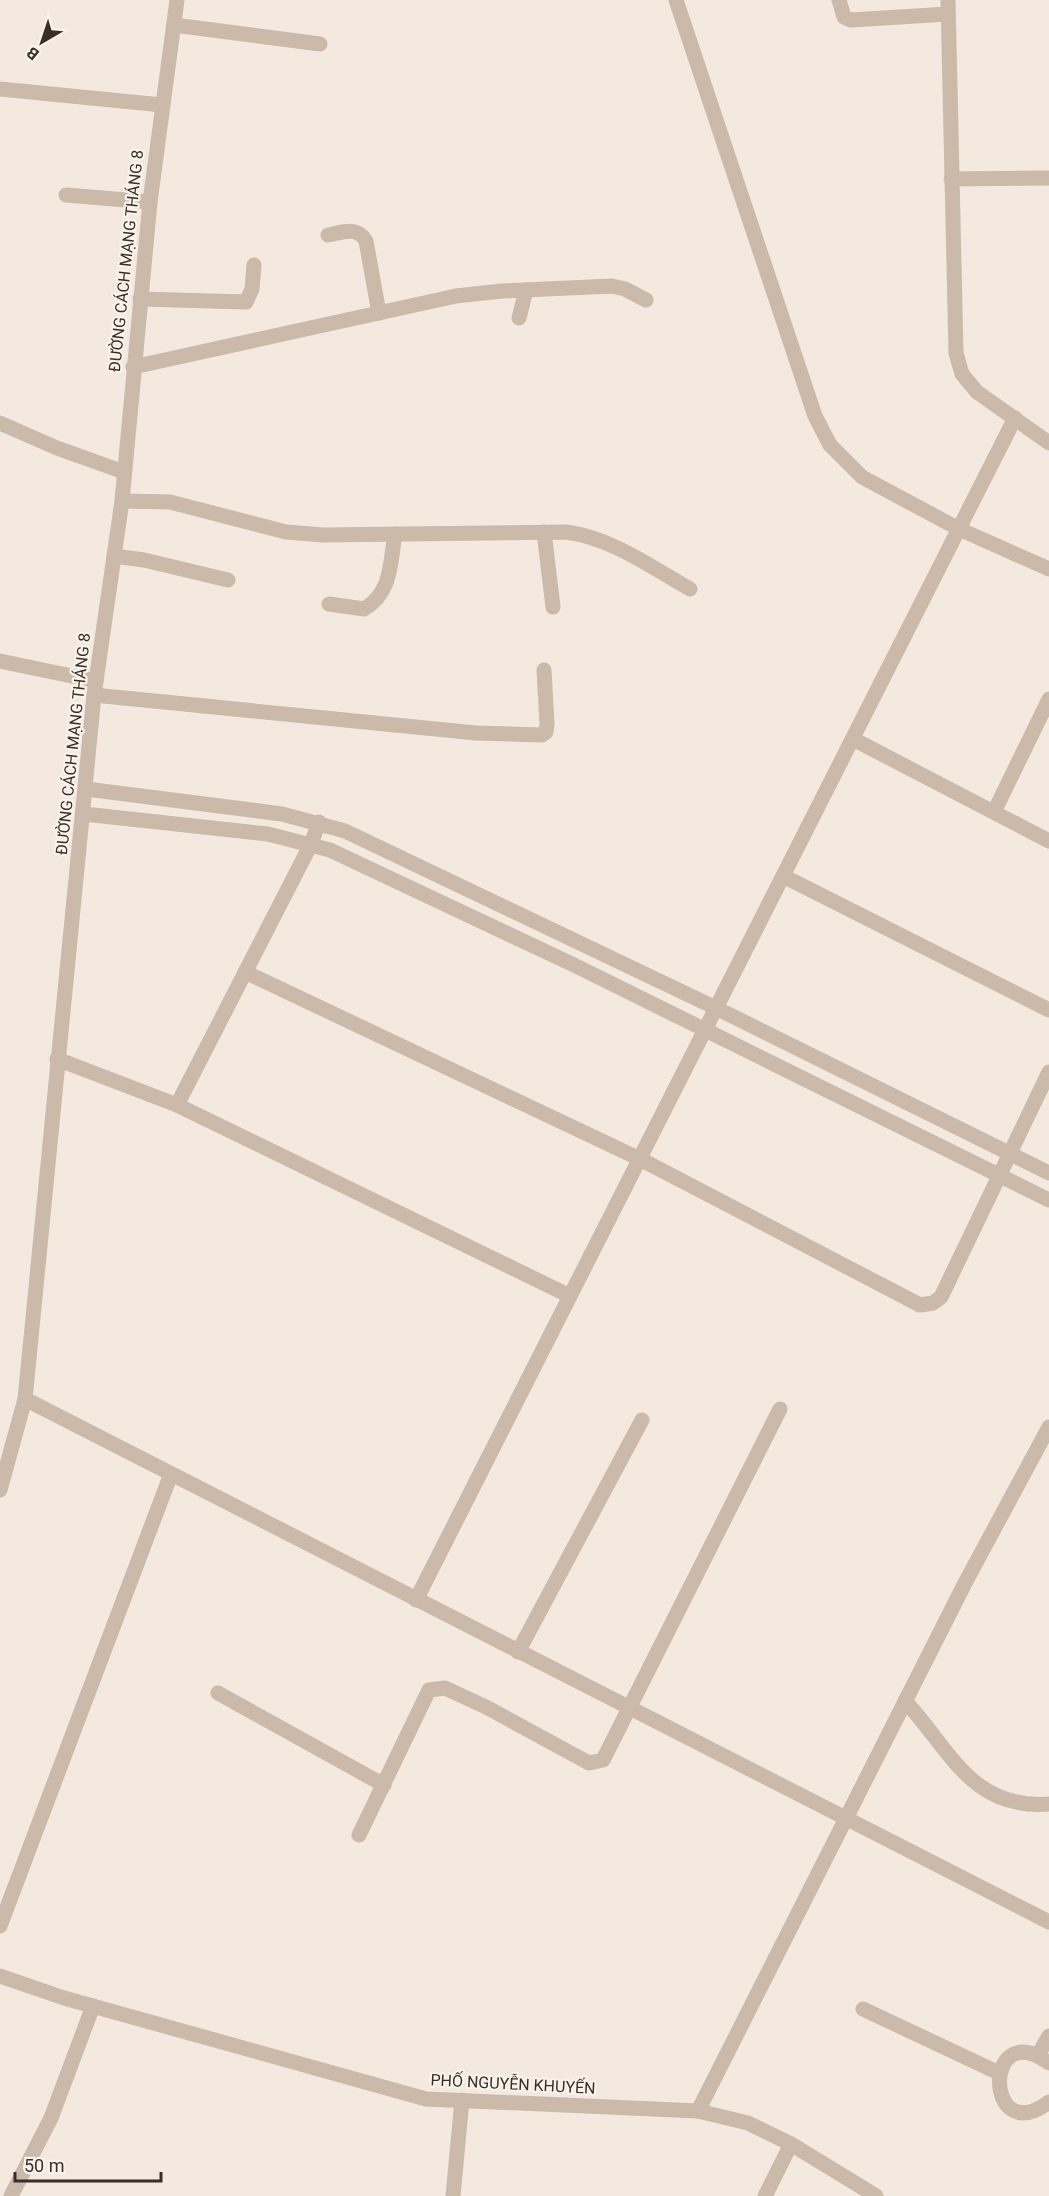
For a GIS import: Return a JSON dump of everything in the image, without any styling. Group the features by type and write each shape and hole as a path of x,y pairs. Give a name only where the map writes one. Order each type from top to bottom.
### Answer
{"street":[{"name":"ĐƯỜNG CÁCH MẠNG THÁNG 8","path":"0,1490 6,1442 25,1399 95,688 122,501 150,202 177,0"},
{"path":"676,0 814,416 825,435 843,460 862,477 959,529 1049,569"},
{"path":"838,0 844,17 850,20 948,7 956,353 962,374 977,392 1049,443"},
{"path":"174,25 320,44"},
{"path":"0,89 162,105"},
{"path":"951,179 1049,178"},
{"path":"66,195 150,202"},
{"path":"328,235 355,230 361,233 366,241 379,313"},
{"path":"140,299 246,302 252,289 254,265"},
{"path":"133,367 456,296 612,286 625,289 646,300"},
{"path":"519,318 526,290"},
{"path":"416,1600 1015,418"},
{"path":"0,423 47,445 124,472"},
{"path":"122,501 170,502 286,532 323,535 544,532 585,535 604,541 690,590"},
{"path":"544,532 553,606"},
{"path":"329,604 364,609 380,597 386,587 395,534"},
{"path":"114,556 144,560 228,580"},
{"path":"0,661 95,688 476,733 542,735 546,732 547,724 544,670"},
{"path":"994,812 1049,699"},
{"path":"853,739 1049,841"},
{"path":"86,789 282,814 320,822 382,846 1049,1173"},
{"path":"84,813 268,834 330,850 574,965 1049,1200"},
{"path":"177,1105 311,844 320,822"},
{"path":"783,876 1049,1010"},
{"path":"574,965 585,944"},
{"path":"245,972 640,1159 920,1305 933,1303 941,1297 1049,1072"},
{"path":"57,1059 177,1105 570,1296"},
{"path":"25,1399 1049,1922"},
{"path":"359,1835 429,1690 437,1687 445,1688 486,1707 589,1763 603,1760 780,1409"},
{"path":"518,1652 642,1420"},
{"path":"698,2110 905,1701 1049,1427"},
{"path":"0,1926 171,1474"},
{"path":"218,1693 384,1785"},
{"path":"905,1701 933,1732 948,1757 980,1789 1026,1806 1049,1804"},
{"name":"PHỐ NGUYỄN KHUYẾN","path":"0,1976 93,2006 426,2099 698,2110 748,2123 791,2144 876,2196"},
{"path":"11,2196 51,2118 93,2006"},
{"path":"863,2009 999,2073"},
{"path":"1049,2036 1044,2059 1027,2053 1015,2055 1005,2062 999,2073 997,2086 1002,2099 1012,2108 1032,2111 1049,2102"},
{"path":"453,2196 462,2100"},
{"path":"765,2196 791,2144"}]}
